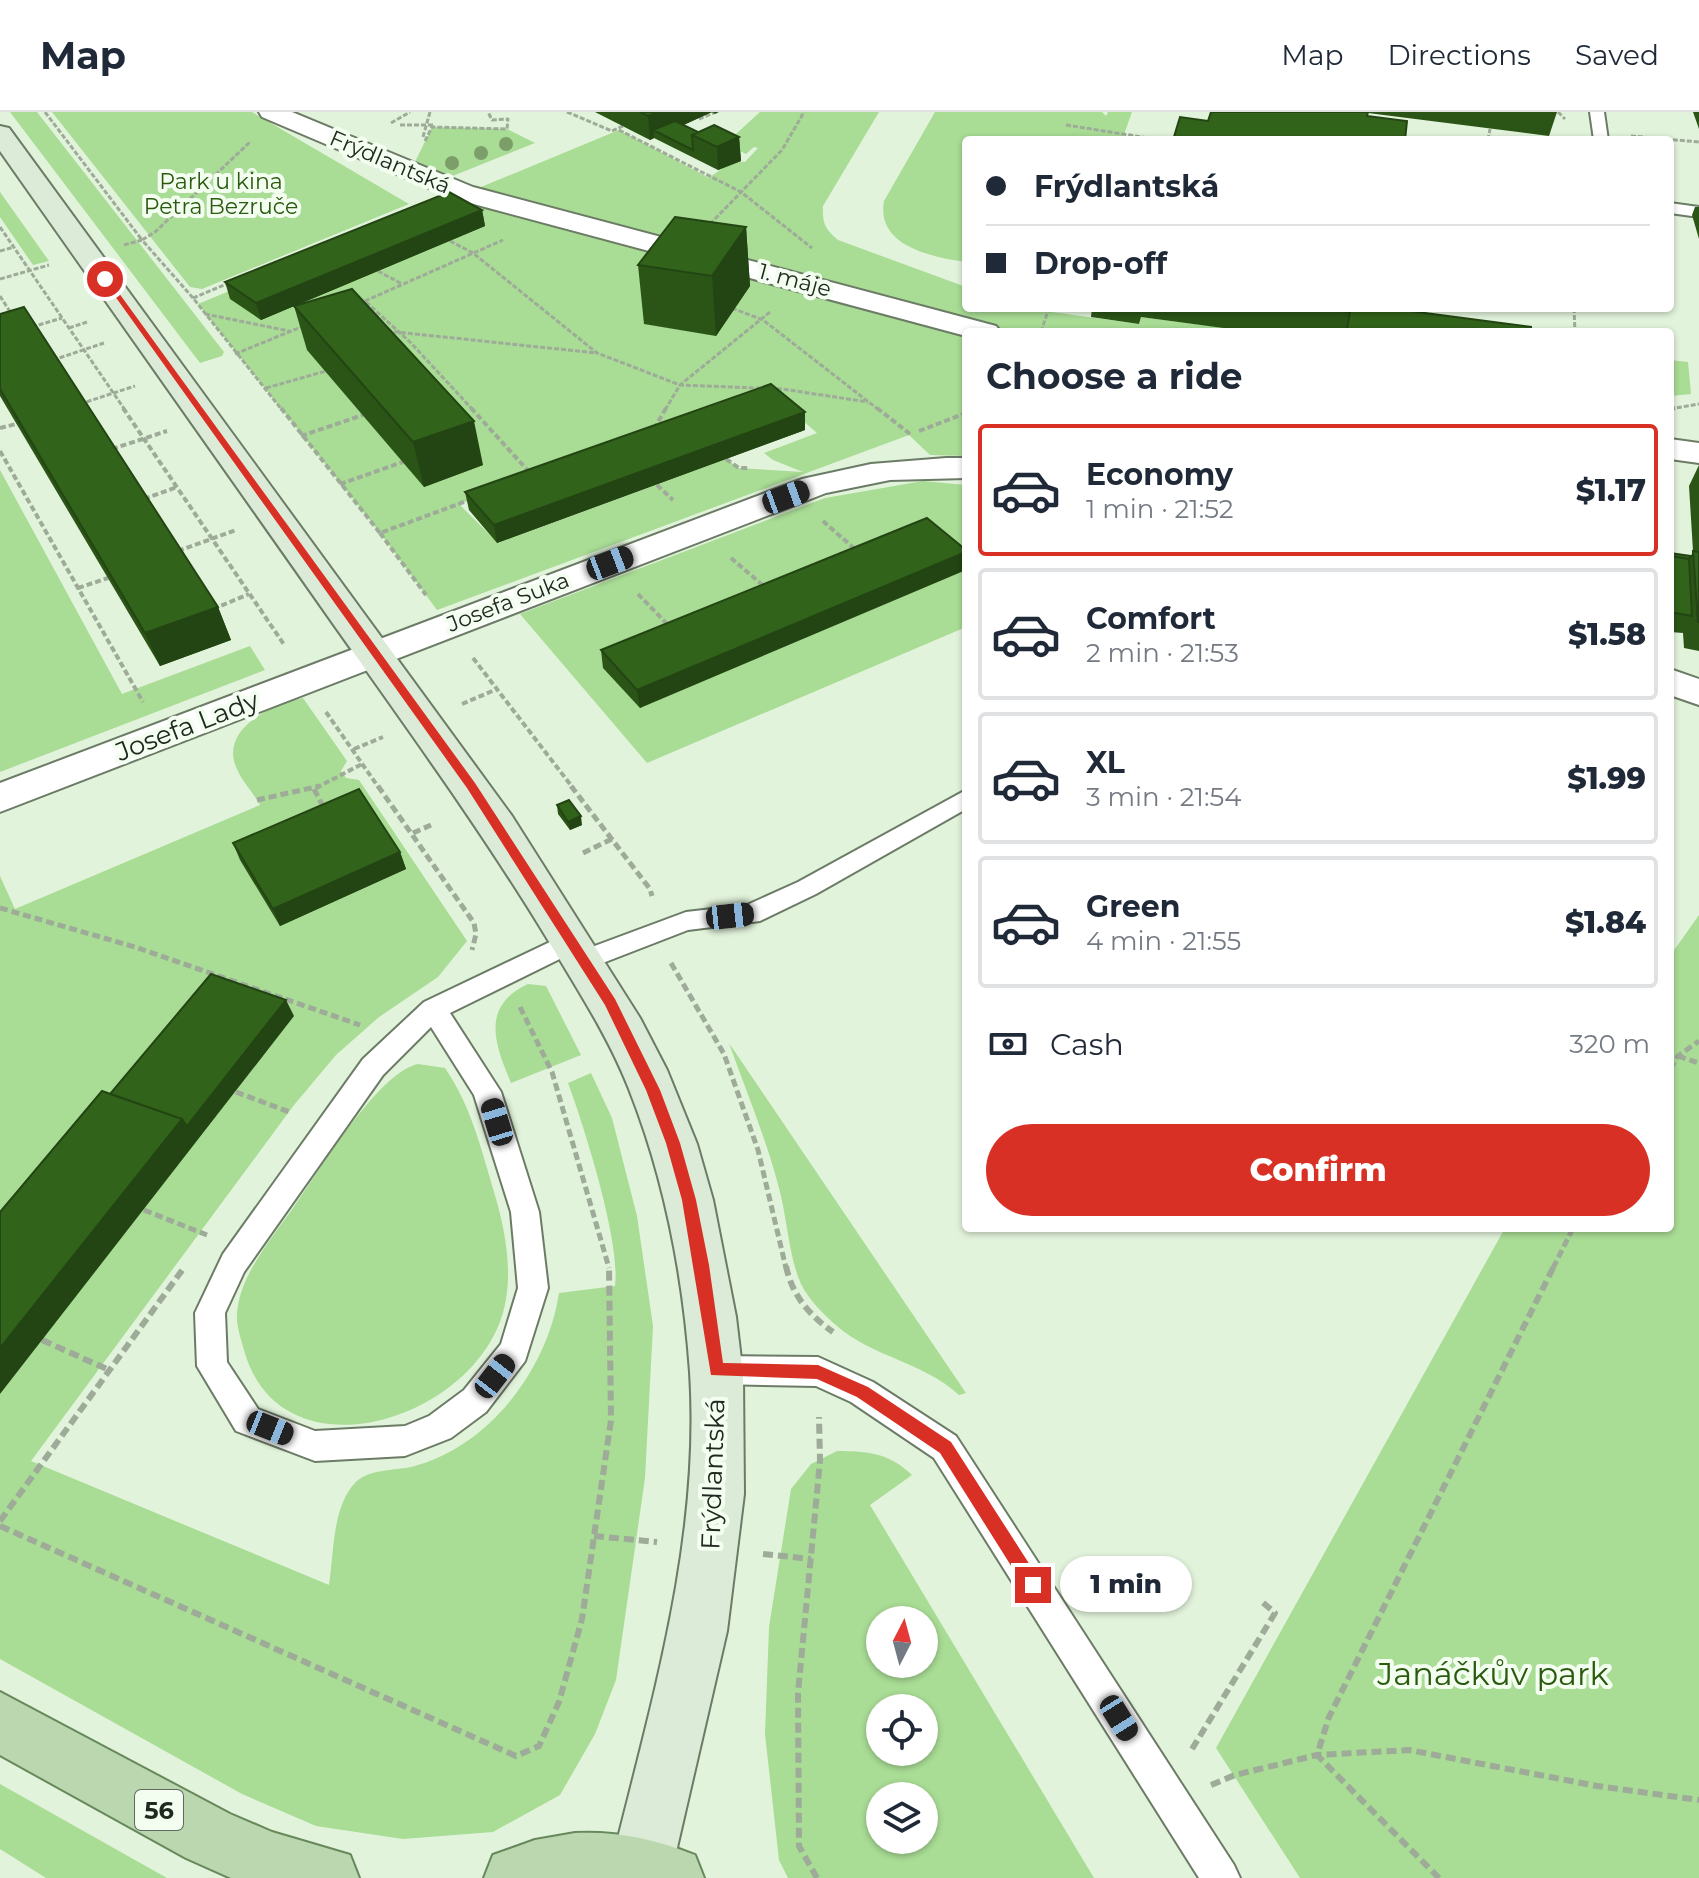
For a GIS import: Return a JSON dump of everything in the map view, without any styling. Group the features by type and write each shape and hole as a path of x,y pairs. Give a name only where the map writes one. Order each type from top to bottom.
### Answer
{"main road":[{"name":"56","path":"0,1722 208,1836 270,1863 327,1878"},
{"path":"516,1878 558,1868 601,1863 657,1872"}],"street":[{"name":"Frýdlantská","path":"274,114 464,193"},
{"name":"Frýdlantská","path":"0,133 471,785 610,1003 632,1045 673,1143 702,1265 716,1370 718,1437 711,1548 657,1872"},
{"name":"1. máje","path":"464,193 971,328"},
{"path":"1674,450 1699,453"},
{"name":"Josefa Suka","path":"373,653 814,486 865,472 926,466 962,468"},
{"name":"Josefa Lady","path":"0,798 373,653"},
{"path":"1674,683 1699,693"}],"lane":[{"path":"1597,112 1600,136"},
{"path":"1674,209 1699,212"},
{"path":"433,1009 487,1092 525,1212 533,1288 514,1351 475,1401 440,1427 405,1441 315,1446 247,1420 212,1366 210,1313 233,1263 373,1067 433,1009 576,951 661,931 686,921 751,914 807,888 962,800"},
{"path":"716,1370 818,1372 862,1392 945,1447 1221,1878"}],"path":[{"path":"45,112 142,240 155,232 274,114"},
{"path":"390,125 396,118 410,112"},
{"path":"423,133 430,112"},
{"path":"418,137 417,141 425,141 432,127 507,129 508,119 492,120 488,112"},
{"path":"567,112 612,131 621,128 741,192 821,255 763,320 680,385 651,434 665,429"},
{"path":"699,119 716,112"},
{"path":"684,251 782,150 804,112"},
{"path":"390,125 507,125"},
{"path":"390,125 398,127 401,132"},
{"path":"1066,125 1136,136"},
{"path":"1489,136 1490,129"},
{"path":"1674,140 1699,142"},
{"path":"352,306 555,217"},
{"path":"0,227 291,656 302,680 364,763 474,923 476,934 472,950 464,960"},
{"path":"450,241 473,253 597,353"},
{"path":"0,251 14,247"},
{"path":"378,271 402,284"},
{"path":"193,298 232,282"},
{"path":"0,296 17,323"},
{"path":"365,301 411,343 534,476 522,481"},
{"path":"732,308 763,320 910,435 962,415"},
{"path":"204,314 305,331"},
{"path":"22,327 62,318"},
{"path":"69,328 91,321"},
{"path":"314,322 235,354 266,388 380,533 484,495"},
{"path":"387,331 597,353 680,385 782,389 868,402"},
{"path":"52,361 105,343"},
{"path":"396,347 411,343"},
{"path":"266,388 326,371"},
{"path":"440,388 450,385"},
{"path":"79,404 136,386"},
{"path":"767,394 782,389"},
{"path":"1674,408 1699,404"},
{"path":"301,436 363,415"},
{"path":"0,428 16,424"},
{"path":"108,450 168,431"},
{"path":"0,451 146,707"},
{"path":"339,484 403,462"},
{"path":"141,500 177,487"},
{"path":"816,515 867,560"},
{"path":"174,553 237,530"},
{"path":"610,563 679,637"},
{"path":"78,588 108,578"},
{"path":"211,609 249,594"},
{"path":"447,625 650,889 661,931"},
{"path":"257,800 314,789 364,763"},
{"path":"314,789 331,822"},
{"path":"413,833 431,825"},
{"path":"583,853 612,839"},
{"path":"0,908 135,947 374,1030"},
{"path":"1674,1062 1699,1041"},
{"path":"1678,1056 1699,1063"},
{"path":"236,1092 296,1114 287,1126"},
{"path":"144,1210 208,1235"},
{"path":"199,1248 217,1223"},
{"path":"1317,1755 1336,1703 1571,1232"},
{"path":"0,1521 190,1260"},
{"path":"813,1318 820,1461 798,1693 799,1846 817,1878"},
{"path":"42,1340 109,1370"},
{"path":"1189,1753 1275,1613 1260,1600"},
{"path":"1210,1785 1235,1775 1317,1755 1409,1750 1597,1786 1699,1800"},
{"path":"1317,1755 1439,1878"}],"green space":[{"path":"10,112 37,112 224,352 222,356 200,363"},
{"name":"Park u kina Petra Bezruče","path":"52,112 252,112 409,204 202,289 190,287"},
{"path":"760,112 879,112 823,206 825,225 838,240 962,286 962,312 1052,312 1139,324 1141,317 1225,328 962,328 962,456 930,455 909,435 437,610 380,533 198,304 619,130 709,178 731,164 745,162 758,148 754,147 746,154 725,144","holes":["775,397 817,433 764,453 803,472 739,468 726,459 498,543 459,504 651,434"]},
{"path":"935,112 1102,112 1106,116 1108,112 1132,112 1123,136 962,136 962,261 937,257 897,239 884,216 884,201"},
{"path":"432,127 507,129 535,143 445,179 415,162"},
{"path":"0,192 49,261 33,265 0,217"},
{"path":"1674,360 1688,362 1691,394 1674,396"},
{"path":"0,470 122,694 250,646 265,670 0,772"},
{"path":"923,481 962,485 962,629 647,763 520,614 825,498"},
{"path":"303,698 347,761 341,771 346,778 359,780 467,941 438,977 379,1017 336,1055 294,1105 31,1461 329,1585 338,1519 354,1484 375,1472 418,1465 470,1439 512,1398 529,1374 553,1321 559,1293 615,1286 607,1214 568,1083 591,1073 612,1118 637,1216 653,1326 645,1478 616,1680 595,1734 560,1795 493,1832 403,1839 316,1826 242,1794 0,1659 0,876 15,909 260,805 236,767 233,753 236,740 243,729 265,712"},
{"name":"Janáčkův park","path":"1699,915 1699,1878 1300,1878 1216,1748 1503,1232 1674,1232 1674,950"},
{"path":"528,984 546,986 581,1055 511,1083 497,1041 497,1015 513,993"},
{"path":"729,1043 966,1393 959,1395 930,1374 851,1337 808,1296 794,1262 782,1199 768,1151"},
{"path":"418,1064 445,1068 462,1097 474,1128 504,1231 508,1273 506,1299 491,1341 463,1376 425,1403 382,1420 338,1425 298,1416 265,1392 244,1350 237,1318 239,1300 250,1272 267,1245 350,1126 385,1085 402,1071"},
{"path":"837,1451 878,1455 895,1462 912,1475 870,1505 931,1606 866,1606 866,1678 938,1678 938,1618 1094,1878 788,1878 779,1860 765,1734 769,1627 791,1489 811,1464"},
{"path":"0,1784 167,1878 46,1878 0,1849"}],"building":[{"path":"1211,112 1368,112 1367,116 1407,121 1405,136 1174,136 1180,117 1208,121"},
{"path":"675,121 698,132 692,135 693,150 653,130"},
{"path":"714,125 739,137 717,147 692,135"},
{"path":"449,192 482,210 256,303 225,282"},
{"path":"675,217 746,227 712,276 638,265"},
{"path":"352,289 474,421 413,442 294,306"},
{"path":"24,307 218,607 145,633 0,389 0,314"},
{"path":"1350,312 1417,312 1531,327 1531,328 1347,328"},
{"path":"771,384 805,412 494,525 465,492"},
{"path":"927,518 962,547 962,554 637,690 601,650"},
{"path":"1693,551 1699,552 1699,622 1698,622"},
{"path":"1674,554 1691,556 1689,559 1674,557"},
{"path":"1674,557 1689,559 1692,616 1674,613"},
{"path":"359,789 400,852 273,909 233,843"},
{"path":"569,800 581,816 568,822 557,805"},
{"path":"211,974 286,1000 187,1126 182,1119 110,1094"},
{"path":"102,1091 182,1119 0,1348 0,1212"}],"route":[{"path":"105,279 471,785 610,1003 653,1090 673,1143 702,1265 716,1370 818,1372 862,1392 945,1447 1033,1585"}]}
